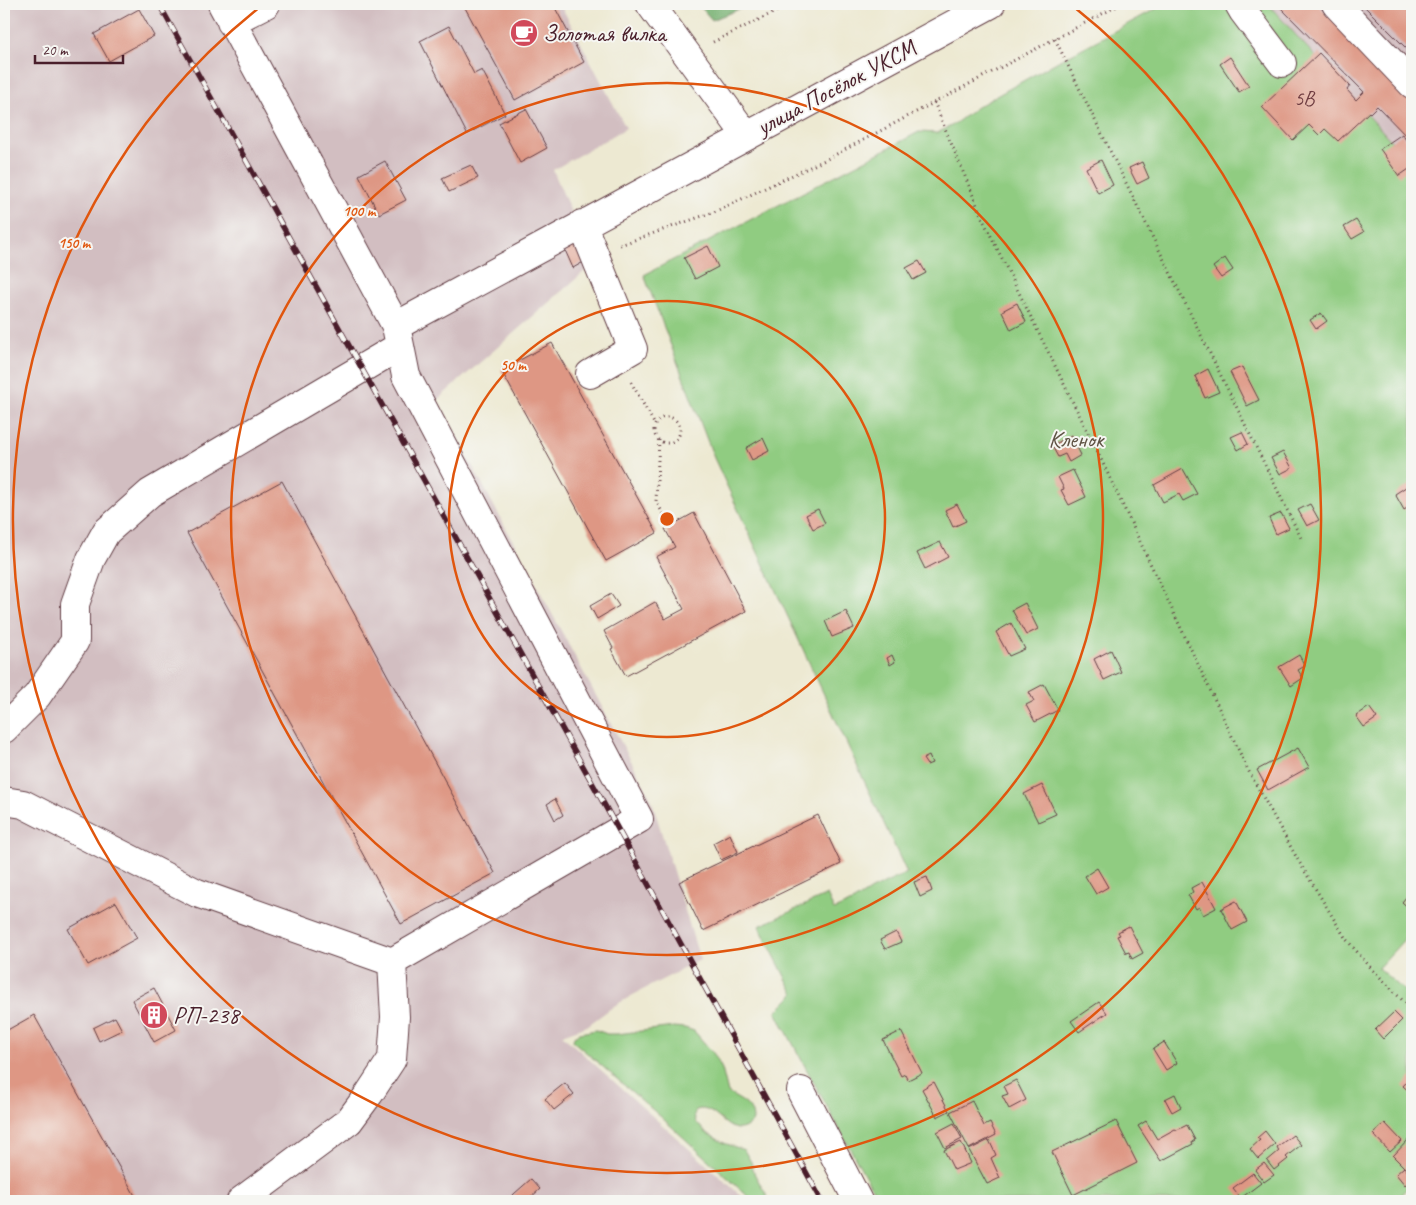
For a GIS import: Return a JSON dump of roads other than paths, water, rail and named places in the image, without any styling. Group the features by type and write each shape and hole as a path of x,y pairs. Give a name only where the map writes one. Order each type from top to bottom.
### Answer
{"street":[{"path":"4,801 23,804 197,893 392,962 639,819 406,376 398,336 227,13 266,4"},
{"name":"улица Посёлок УКСМ","path":"650,4 746,136 991,4"},
{"path":"1239,4 1282,63"},
{"path":"1336,4 1412,84"},
{"path":"4,729 37,696 75,641 75,604 91,559 106,532 150,493 398,336 582,224 746,136"},
{"path":"582,224 633,349 590,374"},
{"path":"241,1201 349,1121 392,1059 395,1017 392,962"},
{"path":"801,1091 858,1201"}],"railway":[{"path":"159,4 619,831 822,1201"}],"place":[{"name":"Золотая вилка","path":"524,33"},
{"name":"РП-238","path":"154,1015"}],"park label":[{"name":"Кленок","path":"1076,439"}]}
